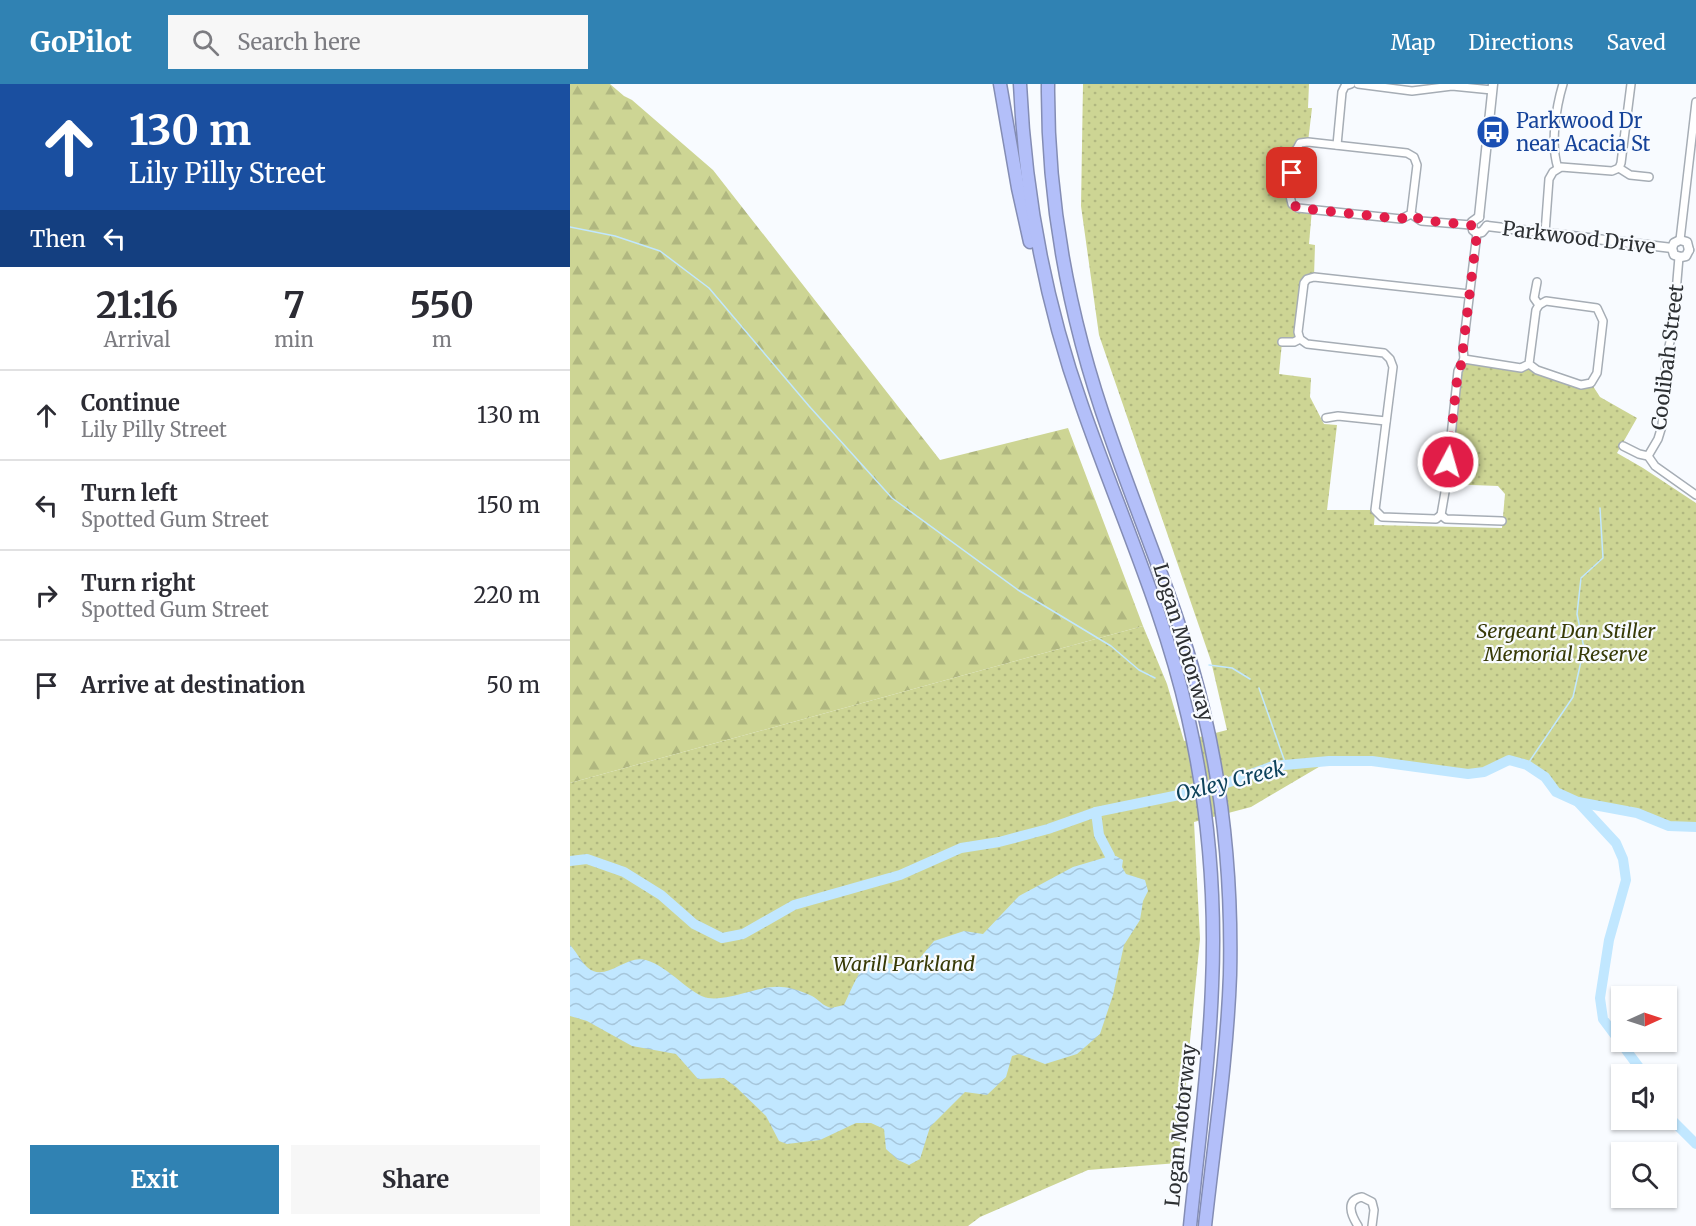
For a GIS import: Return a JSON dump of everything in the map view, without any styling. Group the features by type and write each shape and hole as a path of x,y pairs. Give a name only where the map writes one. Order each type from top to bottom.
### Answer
{"highway":[{"path":"1000,84 1024,220 1038,273 1046,284"},
{"name":"Logan Motorway","path":"1020,84 1025,163 1046,284 1082,406 1143,568 1172,654 1192,737 1206,819 1212,897 1212,982 1209,1041 1190,1226"},
{"name":"Logan Motorway","path":"1048,84 1052,181 1064,265 1088,367 1110,438 1180,625 1209,734 1222,817 1229,892 1230,975 1225,1051 1205,1226"},
{"path":"1052,181 1056,166 1055,84"}],"street":[{"path":"1336,145 1342,92 1346,84"},
{"path":"1358,84 1412,91 1452,86 1492,87"},
{"path":"1545,233 1550,179 1558,168 1555,151 1558,102 1563,84"},
{"path":"1558,168 1612,171 1619,168 1622,163 1630,84"},
{"name":"Parkwood Drive","path":"1479,217 1492,87"},
{"path":"1680,240 1696,102"},
{"path":"1308,142 1407,153 1414,157 1417,165 1411,214 1401,219 1298,208 1292,204 1289,196 1295,150 1300,143 1308,142"},
{"path":"1619,168 1630,175 1649,177"},
{"path":"1687,183 1696,184"},
{"path":"1411,214 1421,220 1471,225"},
{"path":"1479,217 1486,220 1487,226 1484,231 1477,233 1471,225 1473,219 1479,217"},
{"name":"Parkwood Drive","path":"1487,226 1672,248"},
{"path":"1469,294 1314,277 1304,283 1300,339 1307,344 1384,353 1390,359 1393,367 1375,510 1382,517 1436,519 1441,515 1458,371 1464,359 1463,348 1477,233"},
{"path":"1680,240 1687,242 1693,250 1686,256 1679,257 1674,255 1672,248 1674,243 1680,240"},
{"name":"Coolibah Street","path":"1648,456 1658,439 1662,426 1667,352 1673,328 1679,257"},
{"path":"1537,282 1534,298 1539,305"},
{"path":"1546,302 1597,308 1603,321 1597,373 1591,383 1581,385 1537,370 1529,364 1536,310 1539,305 1546,302"},
{"path":"1282,342 1294,342 1300,339"},
{"path":"1464,359 1521,368 1529,364"},
{"path":"1326,418 1338,416 1386,421"},
{"path":"1623,446 1648,456 1655,466 1696,495"},
{"path":"1441,515 1446,519 1502,521"},
{"path":"1358,1226 1350,1210 1351,1203 1356,1198 1362,1197 1372,1202 1374,1210 1372,1226"}],"green space":[{"path":"570,84 610,84 632,100 713,170 940,460 1068,428 1143,626 570,783"},
{"path":"1083,84 1309,84 1308,108 1312,108 1308,142 1295,150 1292,204 1312,209 1309,244 1315,245 1314,277 1308,279 1300,339 1282,342 1279,374 1311,378 1310,397 1324,424 1337,425 1327,510 1375,510 1374,525 1502,528 1505,494 1498,486 1446,484 1458,371 1464,359 1521,368 1529,364 1581,385 1591,383 1600,397 1637,418 1617,453 1696,503 1696,827 1669,826 1637,813 1578,802 1556,792 1545,777 1527,765 1509,760 1484,772 1468,774 1372,761 1329,761 1251,807 1194,822 1200,939 1178,1163 1088,1170 980,1217 968,1226 570,1226 570,783 1143,626 1167,684 1184,741 1227,730 1211,661 1099,335 1081,206"}],"water":[{"path":"1110,856 1123,860 1122,867 1126,874 1145,880 1148,891 1143,901 1140,920 1124,945 1113,995 1100,1034 1077,1054 1045,1064 1019,1054 1012,1056 1006,1077 987,1095 965,1092 930,1127 920,1159 909,1165 898,1160 886,1149 884,1129 871,1123 856,1123 820,1140 787,1144 779,1141 766,1116 724,1078 698,1079 676,1054 632,1046 587,1021 570,1016 570,945 587,967 594,971 608,971 630,961 646,960 663,968 695,992 708,998 726,997 764,988 785,987 809,994 831,1008 844,1005 866,965 882,962 910,970 934,941 964,931 983,934 1019,896 1073,867"}],"waterway":[{"path":"570,227 615,236 660,251 709,288 809,406 892,498 1018,590 1111,646 1139,670 1155,678"},
{"path":"1527,765 1573,697 1584,648 1577,614 1581,578 1603,558 1600,508"},
{"path":"1209,665 1232,668 1250,679"},
{"path":"1259,688 1286,765"},
{"name":"Oxley Creek","path":"570,861 587,859 624,872 661,895 694,924 722,938 743,934 794,905 900,875 961,848 999,842 1048,829 1096,812 1213,788 1273,766 1329,761 1372,761 1468,774 1484,772 1509,760 1527,765 1545,777 1556,792 1578,802 1616,843 1623,859 1626,880 1609,940 1600,998 1603,1019 1637,1064"},
{"path":"1578,802 1637,813 1669,826 1696,827"},
{"path":"1096,812 1099,835 1110,856"},
{"name":"Oxley Creek","path":"1677,1125 1696,1144"}],"place":[{"name":"Parkwood Dr near Acacia St","path":"1493,132"}],"route":[{"path":"1292,173 1289,196 1292,204 1298,208 1401,219 1411,214 1421,220 1471,225 1477,233 1463,348 1464,359 1458,371 1448,462"}],"park label":[{"name":"Sergeant Dan Stiller Memorial Reserve","path":"1566,642"},
{"name":"Warill Parkland","path":"904,963"}]}
